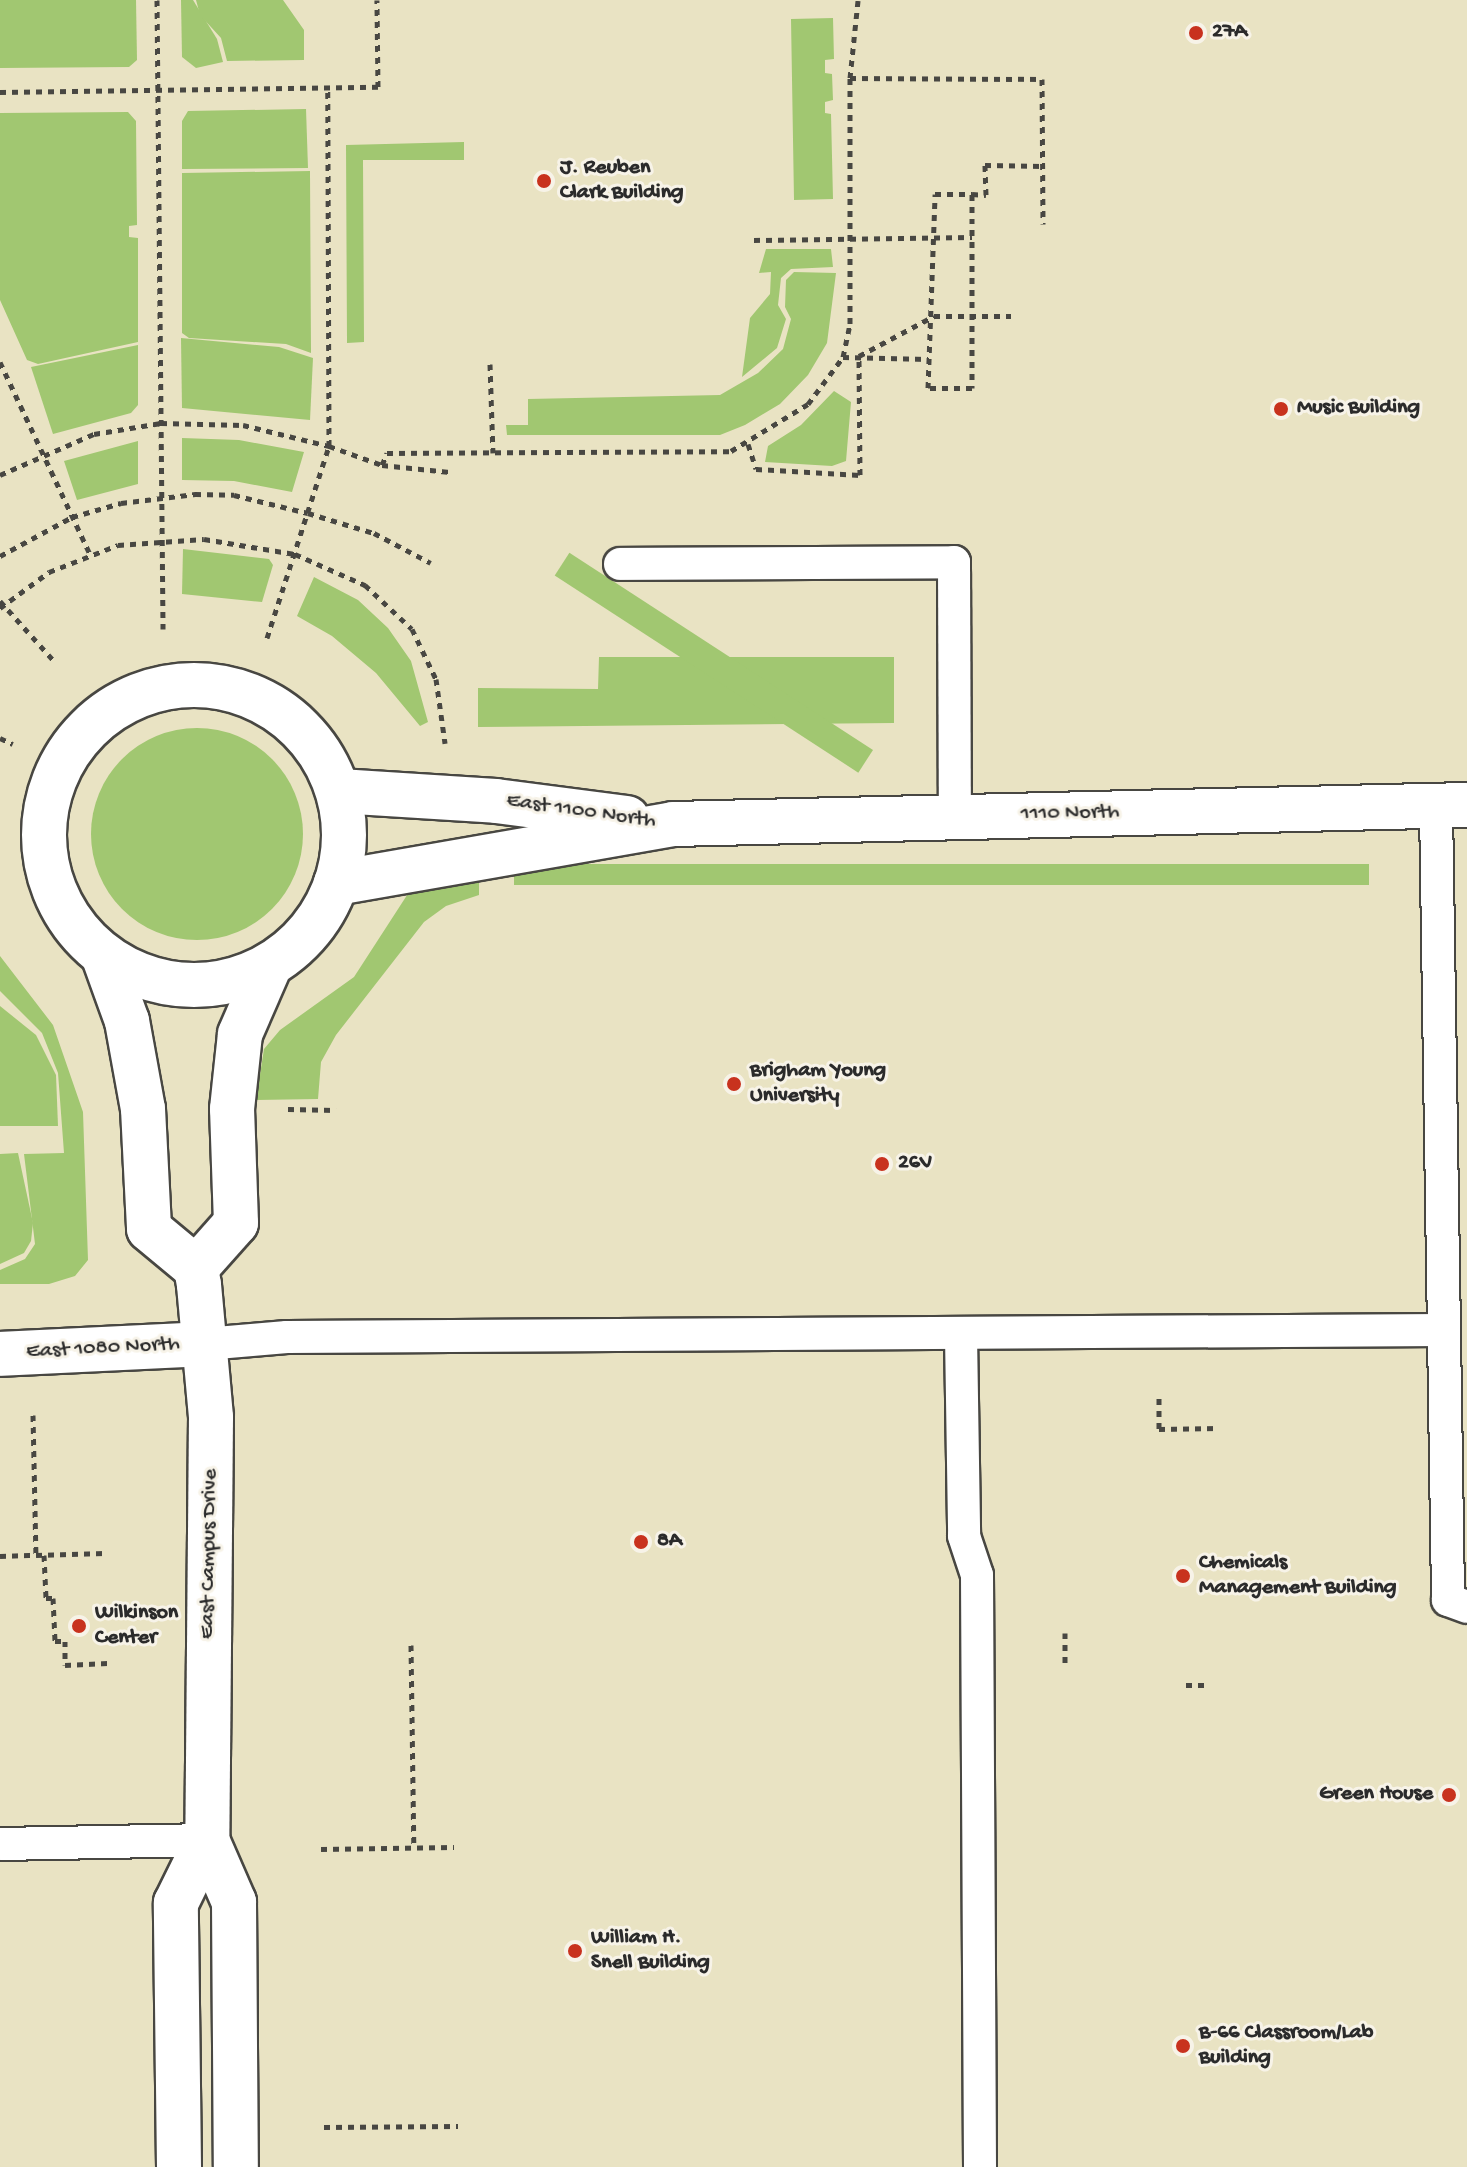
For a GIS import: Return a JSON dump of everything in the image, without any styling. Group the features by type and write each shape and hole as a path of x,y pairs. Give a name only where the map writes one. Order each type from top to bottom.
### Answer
{"street":[{"path":"189,683 238,690 283,711 317,747 339,791 345,837 336,883 318,920 267,972 240,1034 232,1109 236,1223 196,1268 149,1229 143,1109 127,1021 105,960 56,896 43,849 46,800 65,754 97,718 141,693 189,683"},
{"name":"East 1100 North","path":"339,791 496,801 673,824"},
{"name":"1110 North","path":"673,824 1452,806"},
{"name":"East 1100 North","path":"336,883 673,824"},
{"path":"105,960 164,982 210,983 267,972"},
{"name":"East Campus Drive","path":"196,1268 211,1417 207,1840 234,1902 236,2167"},
{"name":"East 1080 North","path":"0,1354 205,1344"},
{"name":"East Campus Drive","path":"179,2167 176,1903 207,1840"}],"lane":[{"path":"620,564 954,562 955,816"},
{"path":"1452,806 1443,1330 1458,1528 1448,1600 1467,1607"},
{"path":"205,1344 287,1337 1443,1330"},
{"path":"961,1335 964,1536 977,1575 980,2167"},
{"path":"0,1844 207,1840"}],"path":[{"path":"157,0 163,629"},
{"path":"0,92 378,87 377,0"},
{"path":"382,465 387,453 731,451 748,444 808,404 843,357 850,324 853,239 850,78 858,0"},
{"path":"850,78 1042,79 1043,224"},
{"path":"267,638 329,446 328,88"},
{"path":"972,194 972,388 928,388 928,359 934,316 935,194 972,194 986,195 985,165 1042,166"},
{"path":"754,240 972,237"},
{"path":"859,356 934,316 1011,316"},
{"path":"748,444 756,469 860,475 859,356"},
{"path":"843,357 928,359"},
{"path":"0,362 90,554"},
{"path":"490,364 493,453"},
{"path":"0,475 94,434 161,423 243,425 329,446 382,465 450,472"},
{"path":"0,556 72,517 162,496 234,495 374,533 431,563"},
{"path":"55,662 1,605 49,572 90,554 161,539 233,542 295,554 365,585 412,629 436,679 445,743"},
{"path":"0,738 13,744"},
{"path":"282,1109 336,1110"},
{"path":"1159,1398 1159,1429 1219,1428"},
{"path":"33,1415 36,1555"},
{"path":"0,1556 105,1553"},
{"path":"44,1555 46,1598 53,1598 55,1641 65,1641 65,1665 108,1663"},
{"path":"1065,1633 1065,1664"},
{"path":"411,1645 414,1848"},
{"path":"1186,1685 1204,1685"},
{"path":"321,1849 454,1847"},
{"path":"324,2127 458,2126"}],"green space":[{"path":"0,0 136,0 137,60 129,67 0,68"},
{"path":"181,0 193,0 217,39 223,62 196,68 182,57"},
{"path":"196,0 283,0 304,30 304,60 227,61 221,38 200,15"},
{"path":"833,18 834,59 825,60 825,73 832,74 833,100 825,102 825,113 831,114 833,199 794,200 791,19"},
{"path":"306,109 308,168 182,169 182,121 188,111"},
{"path":"128,112 136,121 137,225 129,226 129,237 138,238 138,342 38,364 27,360 0,300 0,113"},
{"path":"464,142 464,160 363,160 364,342 347,343 346,145"},
{"path":"310,171 311,353 286,344 189,338 182,333 182,173"},
{"path":"766,249 831,249 833,267 791,269 781,278 778,305 786,319 777,348 742,377 750,318 770,294 771,272 759,273"},
{"path":"794,272 836,273 827,343 808,375 780,404 745,425 720,435 507,435 506,425 528,425 528,399 720,395 758,373 783,349 791,319 785,307 786,280"},
{"path":"181,338 279,347 313,358 310,420 182,408"},
{"path":"138,345 138,405 131,413 53,434 31,367"},
{"path":"834,391 851,402 846,461 832,466 765,462 768,446 801,425"},
{"path":"182,438 239,440 304,452 292,492 234,481 182,480"},
{"path":"138,441 138,484 77,500 64,461"},
{"path":"183,549 269,559 273,565 262,602 182,594"},
{"path":"569,553 873,750 858,773 555,575"},
{"path":"314,577 358,600 388,628 411,661 428,722 420,726 376,673 332,636 297,616"},
{"path":"599,657 894,657 894,723 478,727 478,688 598,689"},
{"path":"197,728 238,736 272,759 295,793 303,834 295,875 272,909 238,932 197,940 156,932 122,909 99,875 91,834 99,793 122,759 156,736"},
{"path":"514,864 1369,864 1369,885 514,885"},
{"path":"479,874 479,895 446,906 424,922 336,1035 321,1062 318,1099 256,1100 264,1049 280,1030 354,977 411,889"},
{"path":"0,956 53,1025 83,1112 88,1260 75,1276 49,1284 0,1284 0,1270 25,1259 35,1244 24,1154 64,1153 58,1073 42,1033 0,991"},
{"path":"0,1006 36,1035 56,1075 58,1126 0,1126"},
{"path":"18,1153 33,1223 31,1241 24,1253 0,1264 0,1154"}],"place":[{"name":"27A","path":"1196,33"},
{"name":"J. Reuben Clark Building","path":"544,181"},
{"name":"Music Building","path":"1281,409"},
{"name":"Brigham Young University","path":"734,1084"},
{"name":"26V","path":"882,1164"},
{"name":"8A","path":"641,1542"},
{"name":"Chemicals Management Building","path":"1183,1576"},
{"name":"Wilkinson Center","path":"79,1626"},
{"name":"Green House","path":"1449,1795"},
{"name":"William H. Snell Building","path":"575,1951"},
{"name":"B-66 Classroom/Lab Building","path":"1183,2046"}]}
